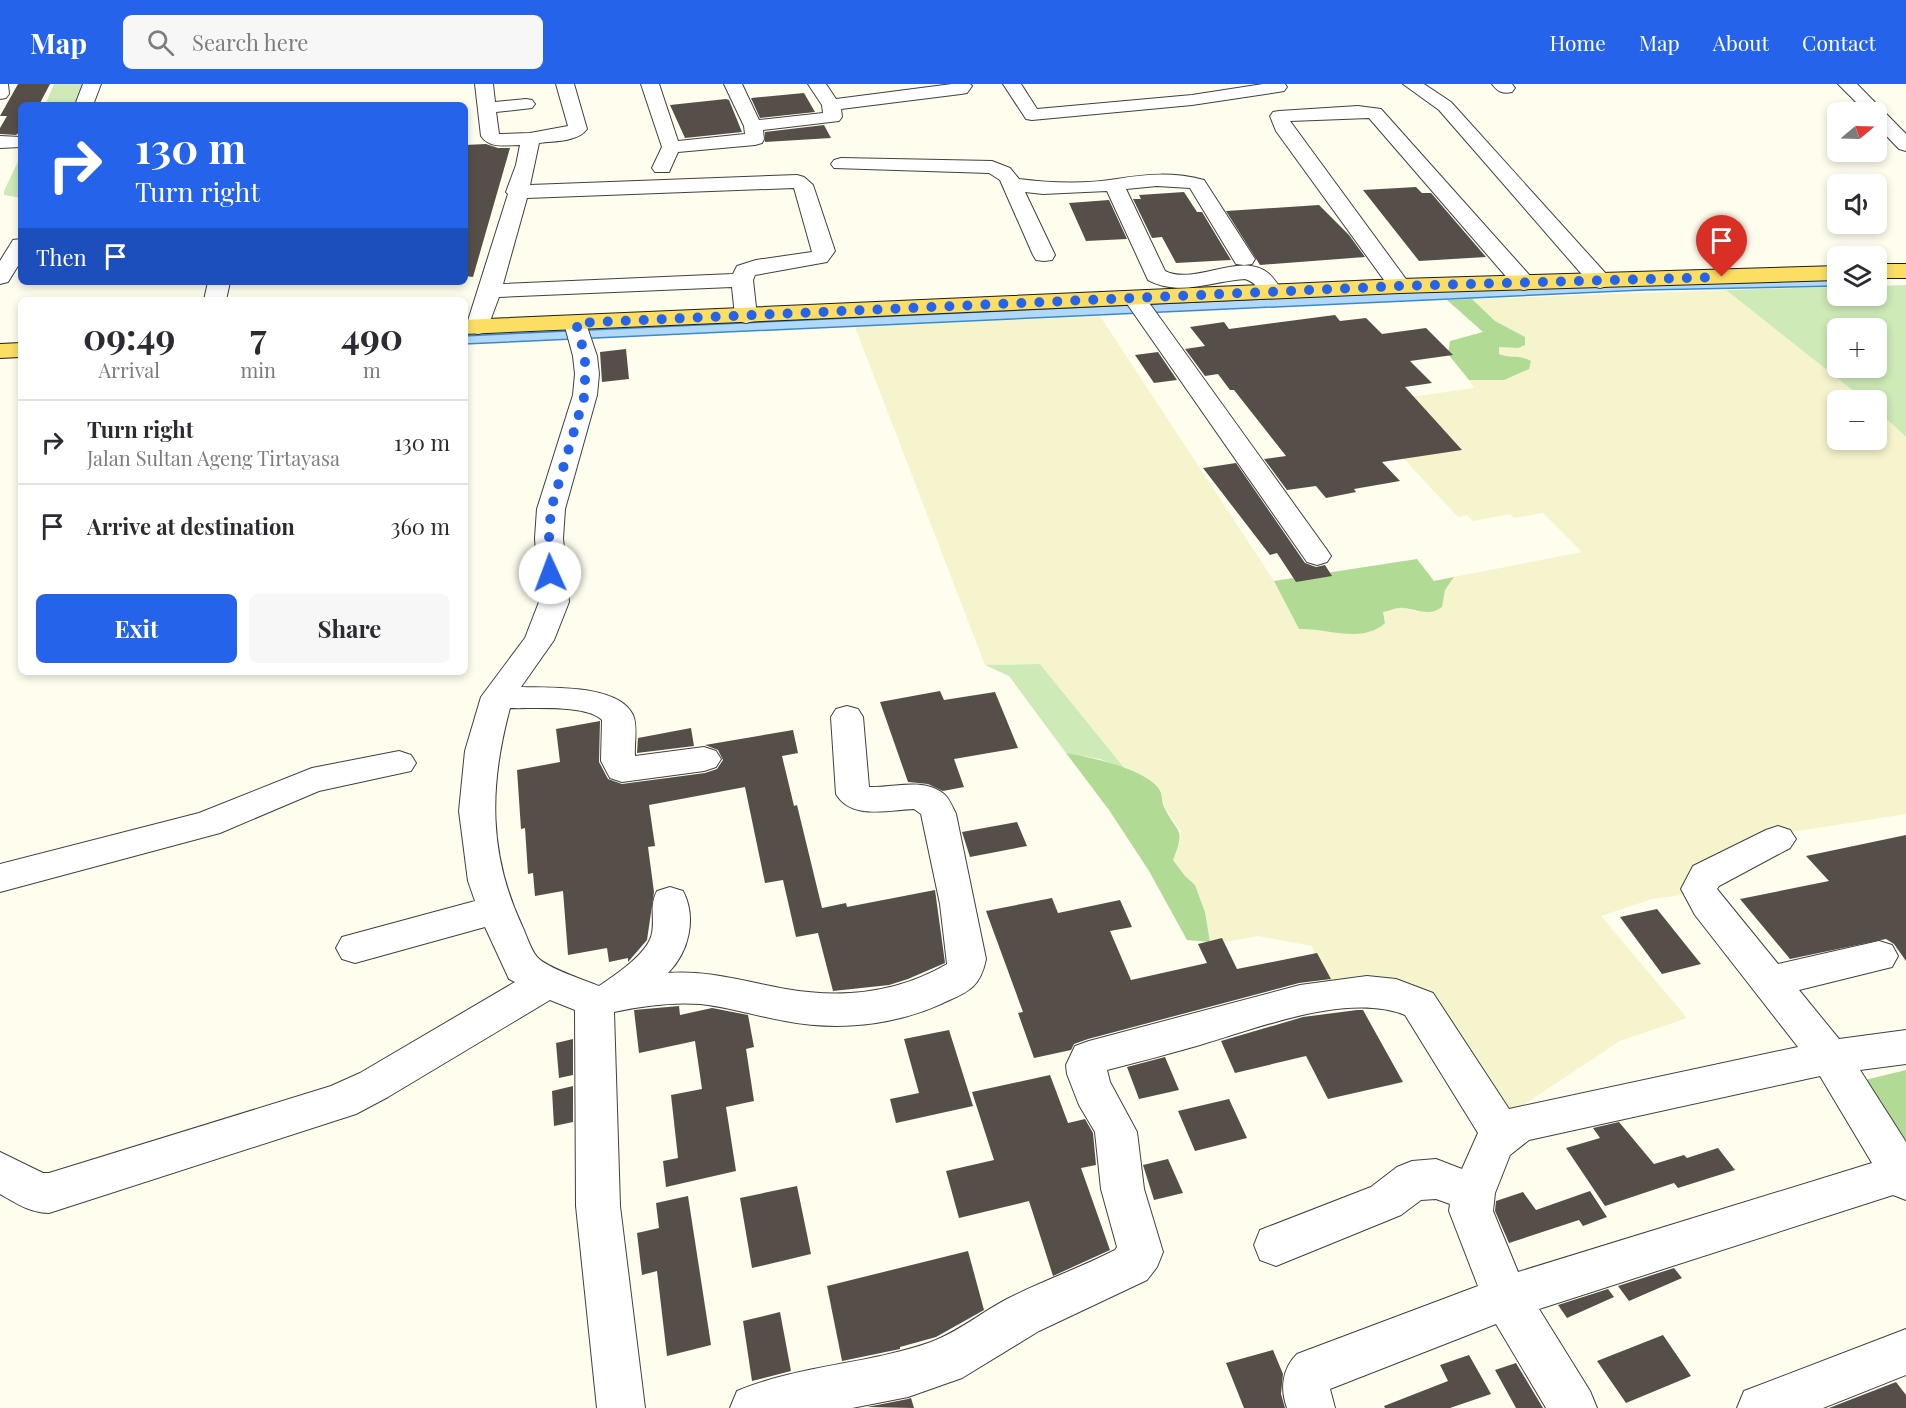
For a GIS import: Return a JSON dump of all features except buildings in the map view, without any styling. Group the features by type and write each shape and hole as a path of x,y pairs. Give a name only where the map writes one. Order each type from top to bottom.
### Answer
{"main road":[{"path":"1887,271 1906,270"},
{"path":"471,327 578,331 746,316 1141,306 1272,292 1827,273"},
{"path":"0,351 18,351"}],"street":[{"path":"85,102 92,84"},
{"path":"484,84 490,136 495,140 530,139 565,134 578,129 565,84"},
{"path":"650,84 671,147 655,186"},
{"path":"733,84 754,132 750,181"},
{"path":"817,84 832,111 841,148"},
{"path":"671,147 754,132 832,111 961,89 963,86 961,84"},
{"path":"1012,85 1035,84"},
{"path":"1847,84 1854,88 1866,102"},
{"path":"0,85 0,94"},
{"path":"1012,85 1032,115 1192,100 1275,86 1304,96 1336,102 1405,92 1445,106 1600,281"},
{"path":"487,108 526,104"},
{"path":"1400,286 1283,127 1279,116 1348,111 1375,113 1524,283"},
{"path":"1887,123 1902,137"},
{"path":"471,327 490,291 516,192 526,165 530,139"},
{"path":"0,142 18,142"},
{"path":"797,181 841,148 992,167 1003,172 1013,184 1044,255"},
{"path":"516,192 750,181 797,181 803,185 824,251 819,257 756,267 745,271 742,280 746,316"},
{"path":"1013,184 1043,188 1188,181 1197,184 1244,259"},
{"path":"1116,185 1156,275 1162,281 1176,282 1250,273 1262,278 1272,292"},
{"path":"0,277 18,250"},
{"path":"490,291 742,280"},
{"path":"1141,306 1317,556"},
{"path":"578,331 586,365 585,394 551,509 549,538 554,602 539,640 497,697 482,751 476,811 486,881 496,910 523,968 547,982 608,997 687,988 748,995 786,1005 840,1011 886,1005 920,996 942,988 964,973 967,959 939,814 931,802 920,798 861,800 853,795 847,717"},
{"path":"497,697 575,699 608,707 618,717 618,761 622,770 704,759"},
{"path":"0,878 208,824 312,780 399,763"},
{"path":"1311,1408 1305,1388 1308,1377 1314,1371 1506,1298 1903,1176 1830,1058 1771,981 1708,905 1699,889 1706,876 1778,839"},
{"path":"621,1408 598,1206 608,997 664,953 671,933 670,901"},
{"path":"355,948 496,910"},
{"path":"1771,981 1879,956"},
{"path":"0,1171 38,1194 49,1193 341,1101 374,1085 547,982"},
{"path":"754,1408 857,1382 908,1373 945,1361 1023,1315 1131,1265 1141,1252 1121,1179 1120,1143 1113,1125 1092,1090 1086,1068 1089,1058 1279,1006 1349,993 1388,992 1406,995 1419,1004 1502,1135"},
{"path":"1573,1408 1506,1298 1471,1211 1473,1193 1494,1143 1519,1124 1830,1058 1906,1047"},
{"path":"1276,1245 1386,1202 1412,1181 1436,1179 1473,1193"},
{"path":"1761,1408 1906,1352"}],"green space":[{"path":"54,84 83,84 77,102 46,102"},
{"path":"18,161 18,197 4,195"},
{"path":"1906,285 1906,437 1887,419 1887,390 1852,390 1837,378 1887,378 1887,318 1827,318 1827,370 1726,290 1827,287 1827,306 1887,306 1887,286"},
{"path":"1726,290 1827,370 1827,378 1837,378 1852,390 1827,390 1827,450 1887,450 1887,419 1906,437 1906,814 1773,835 1703,892 1652,899 1601,916 1687,1018 1620,1041 1502,1119 1424,993 1330,998 1312,946 1258,936 1220,943 1210,942 1205,912 1195,885 1173,860 1181,831 1163,805 1161,791 1148,778 1125,769 1040,664 985,665 855,327 1100,316 1274,581 1299,629 1385,623 1383,612 1401,607 1419,612 1442,607 1445,590 1454,577 1582,552 1543,513 1514,518 1510,514 1473,521 1467,515 1458,517 1403,458 1461,448 1411,397 1474,388 1469,380 1529,369 1499,354 1499,347 1518,348 1525,337 1495,321 1472,299"},
{"path":"1472,299 1495,321 1525,337 1525,345 1518,348 1499,347 1499,354 1531,361 1529,369 1504,380 1469,380 1448,354 1450,341 1483,332 1447,300"},
{"path":"1417,559 1434,581 1454,577 1445,590 1442,607 1432,612 1401,608 1383,612 1385,623 1366,633 1344,634 1299,629 1274,581"},
{"path":"1040,664 1125,769 1100,759 1066,753 1009,676 985,665"},
{"path":"1066,753 1130,770 1152,782 1159,789 1164,807 1180,836 1173,860 1195,885 1205,912 1210,942 1187,940 1149,871 1109,810"},
{"path":"1906,1070 1906,1146 1861,1081"}],"water":[{"path":"1827,278 1827,286 1644,290 468,344 468,336 1388,293"}],"route":[{"path":"550,573 551,509 585,394 587,374 585,356 576,323 1400,286 1722,277"}]}
